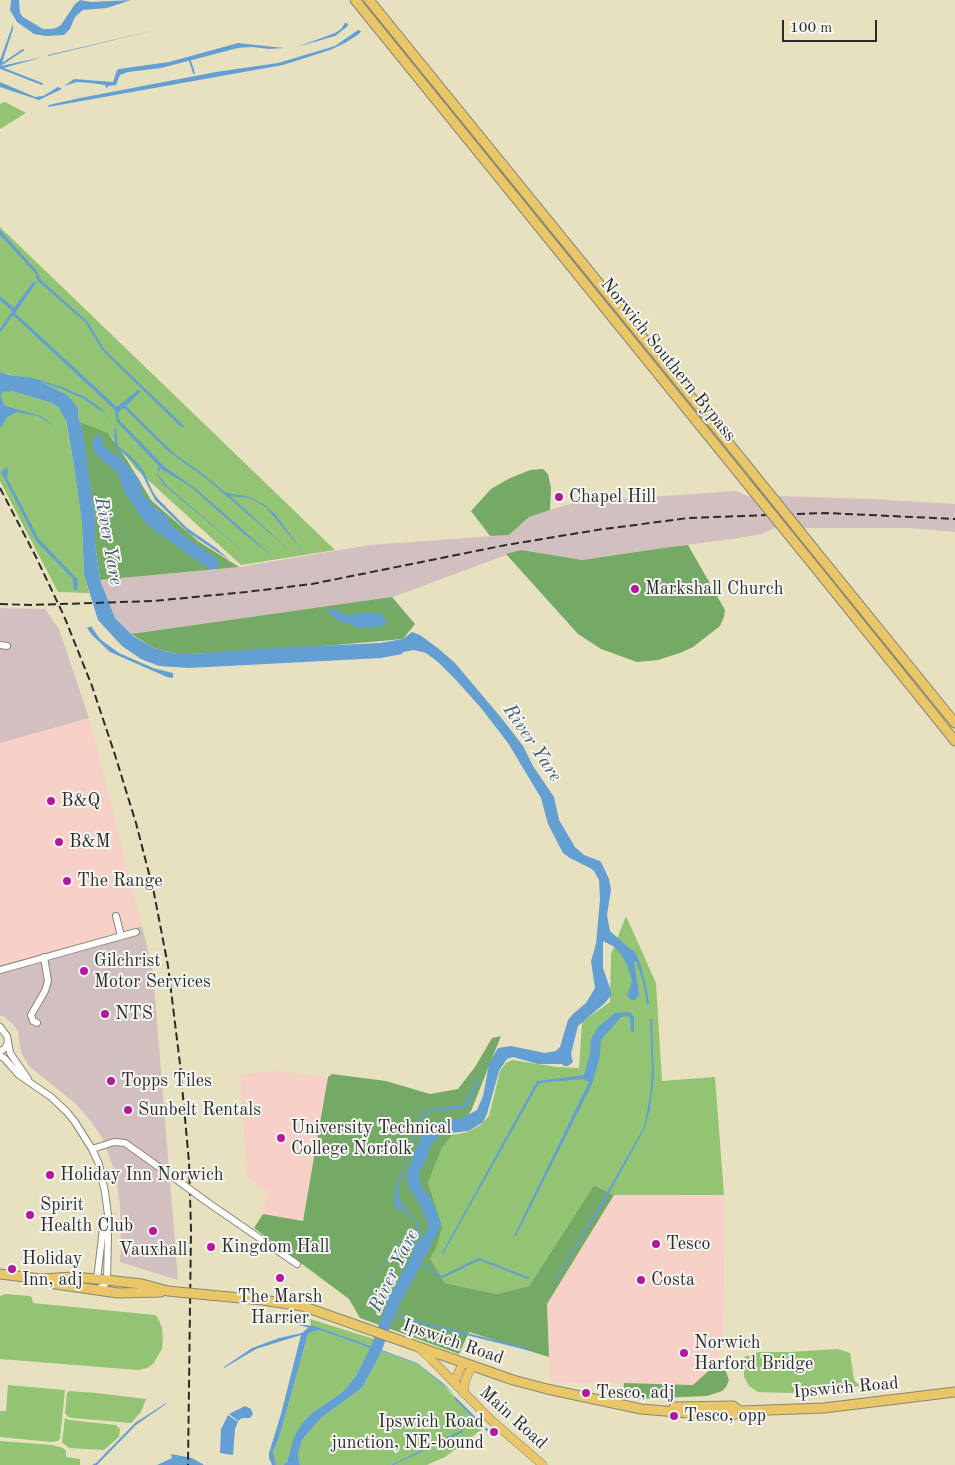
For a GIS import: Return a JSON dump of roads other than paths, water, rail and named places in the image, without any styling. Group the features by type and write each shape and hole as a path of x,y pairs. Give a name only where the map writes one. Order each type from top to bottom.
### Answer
{"highway":[{"name":"Norwich Southern Bypass","path":"355,0 955,741"},
{"name":"Norwich Southern Bypass","path":"369,0 955,723"},
{"name":"Ipswich Road","path":"0,1274 41,1279 73,1277 101,1284 155,1292 168,1291"},
{"name":"Ipswich Road","path":"101,1284 142,1284 168,1291 296,1305 467,1365 547,1389 641,1409 733,1406 740,1411 832,1408 955,1392"}],"main road":[{"name":"Main Road","path":"418,1347 513,1441 543,1465"},
{"name":"Main Road","path":"461,1391 465,1381 467,1365"}],"street":[{"path":"116,916 122,936"},
{"path":"0,970 136,932"},
{"path":"37,1023 33,1021 31,1015 48,982 44,957"},
{"path":"0,1027 8,1041 10,1053 29,1080"},
{"path":"0,1052 6,1047 8,1041"},
{"path":"0,1056 19,1075 51,1096 67,1112 92,1149 99,1164 105,1192 101,1284"},
{"path":"92,1149 114,1142 125,1142 297,1264"}],"water":[{"path":"11,0 19,0 20,13 23,17 43,29 50,29 61,25 75,4 80,0 91,2 131,0 107,8 83,10 75,17 70,29 64,35 46,36 34,34 17,22 10,10"},
{"path":"345,23 348,26 335,36 297,47 335,33"},
{"path":"13,24 1,66 43,57 0,69 0,60"},
{"path":"160,29 48,56 48,55"},
{"path":"358,30 361,31 359,34 330,50 283,65 48,107 49,105 80,98 216,72 278,63 335,46"},
{"path":"238,43 284,48 238,48 161,68 128,72 120,75 116,85 108,86 107,89 105,85 77,82 64,86 74,79 113,82 119,69 169,62"},
{"path":"0,82 35,97 43,96 58,87 62,89 39,100 0,87"},
{"path":"0,230 37,271 41,280 88,322 104,349 184,427 181,427 102,350 86,323 38,281 37,275 0,235"},
{"path":"34,281 36,283 15,313 117,407 138,390 140,391 126,406 159,439 176,455 226,493 247,496 265,505 275,514 304,553 266,507 249,498 230,496 294,554 208,480 168,451 124,408 119,411 119,420 165,467 195,488 275,558 243,533 191,487 160,468 158,474 166,485 253,560 164,485 157,474 159,466 117,422 115,410 13,315 0,333 0,329 12,311 0,300 0,296 14,308"},
{"path":"0,372 33,378 85,397 101,408 112,423 104,413 84,399 41,382 67,395 78,408 95,518 95,542 100,580 115,618 133,636 154,648 177,654 192,654 380,643 403,639 412,632 420,635 455,663 503,720 523,746 533,766 554,797 559,820 575,847 584,855 600,861 609,879 611,890 607,915 610,931 635,952 641,966 649,1003 647,1005 643,982 636,961 634,962 639,994 635,1000 631,1000 627,996 632,981 627,965 615,947 603,941 603,968 612,994 605,1003 578,1026 571,1054 573,1062 568,1066 564,1066 562,1064 538,1064 513,1057 507,1059 499,1071 483,1122 469,1131 441,1134 431,1145 419,1172 422,1188 430,1196 441,1226 394,1316 382,1350 417,1363 454,1394 417,1364 382,1351 362,1388 321,1418 302,1440 298,1454 300,1465 283,1465 287,1462 294,1437 303,1422 312,1413 348,1386 357,1374 370,1348 320,1330 308,1334 279,1438 273,1452 276,1465 272,1465 269,1453 301,1335 256,1349 224,1367 252,1348 279,1338 302,1333 311,1325 371,1346 390,1295 414,1251 412,1250 414,1245 429,1227 422,1209 407,1183 407,1173 421,1135 432,1123 460,1119 477,1110 483,1096 489,1064 498,1048 511,1046 545,1053 556,1051 560,1047 568,1020 586,1003 595,988 591,961 596,944 600,899 599,880 590,868 563,853 548,824 541,798 508,743 456,680 426,653 414,650 381,658 189,668 159,666 141,659 122,646 98,620 84,575 82,524 66,421 59,408 52,403 12,391 2,392 1,398 5,406 41,416 56,427 38,416 17,412 7,417 0,429"},
{"path":"114,428 116,429 118,446 133,458 143,470 158,499 187,528 231,561 189,533 155,500 141,472 115,446"},
{"path":"98,434 102,437 104,447 121,458 138,478 141,483 142,494 155,508 165,515 172,526 218,560 219,564 216,569 209,569 146,524 123,489 118,473 94,453 92,440"},
{"path":"7,467 7,478 39,539 77,579 77,590 74,590 73,579 37,542 1,472"},
{"path":"334,609 347,616 360,613 377,613 383,616 387,622 379,627 361,628 339,621 327,610"},
{"path":"91,626 100,639 119,653 153,668 173,673 173,678 110,652 92,635 87,628"},
{"path":"615,1013 631,1013 634,1017 634,1032 631,1031 630,1018 627,1016 621,1017 601,1040 600,1056 592,1084 516,1236 514,1236 589,1082 583,1079 539,1083 443,1254 537,1081 584,1075 590,1054 591,1039 598,1027"},
{"path":"650,1019 652,1019 654,1076 650,1108 645,1128 606,1199 554,1283 644,1127 650,1096 652,1068"},
{"path":"477,1078 479,1079 469,1105 457,1109 431,1111 420,1120 403,1169 398,1193 402,1204 419,1225 421,1233 417,1239 391,1256 368,1281 400,1245 415,1237 418,1233 414,1220 401,1209 396,1210 394,1194 418,1120 425,1112 431,1109 462,1105 468,1099"},
{"path":"166,1403 136,1425 97,1465 92,1465 135,1423"},
{"path":"245,1406 251,1409 253,1414 250,1418 242,1418 238,1421 229,1414"},
{"path":"228,1415 238,1422 235,1429 233,1455 220,1453 221,1429"},
{"path":"462,1430 463,1432 391,1465"},
{"path":"171,1454 192,1458 204,1465 157,1465 172,1458"}],"waterway":[{"path":"2,64 23,50"},
{"path":"190,61 194,73"},
{"path":"1,68 42,84"},
{"path":"422,1265 442,1277 479,1259 528,1278"},
{"name":"River Yare","path":"394,1316 531,1350"},
{"path":"274,1317 310,1327"},
{"path":"455,1398 487,1430"}],"railway":[{"path":"0,488 64,616 92,686 136,823 154,893 168,966 189,1162 191,1230 188,1465"},
{"path":"0,604 32,605 153,601 312,584 506,545 688,518 826,513 955,519"}],"place":[{"name":"Chapel Hill","path":"559,497"},
{"name":"Markshall Church","path":"635,589"},
{"name":"B&Q","path":"51,801"},
{"name":"B&M","path":"59,842"},
{"name":"The Range","path":"67,881"},
{"name":"Gilchrist Motor Services","path":"84,971"},
{"name":"NTS","path":"105,1014"},
{"name":"Topps Tiles","path":"111,1081"},
{"name":"Sunbelt Rentals","path":"128,1110"},
{"name":"University Technical College Norfolk","path":"281,1138"},
{"name":"Holiday Inn Norwich","path":"50,1175"},
{"name":"Spirit Health Club","path":"30,1215"},
{"name":"Vauxhall","path":"153,1231"},
{"name":"Tesco","path":"656,1244"},
{"name":"Kingdom Hall","path":"211,1247"},
{"name":"Holiday Inn, adj","path":"12,1269"},
{"name":"The Marsh Harrier","path":"280,1278"},
{"name":"Costa","path":"641,1280"},
{"name":"Norwich Harford Bridge","path":"684,1353"},
{"name":"Tesco, adj","path":"586,1393"},
{"name":"Tesco, opp","path":"674,1416"},
{"name":"Ipswich Road junction, NE-bound","path":"494,1432"}]}
